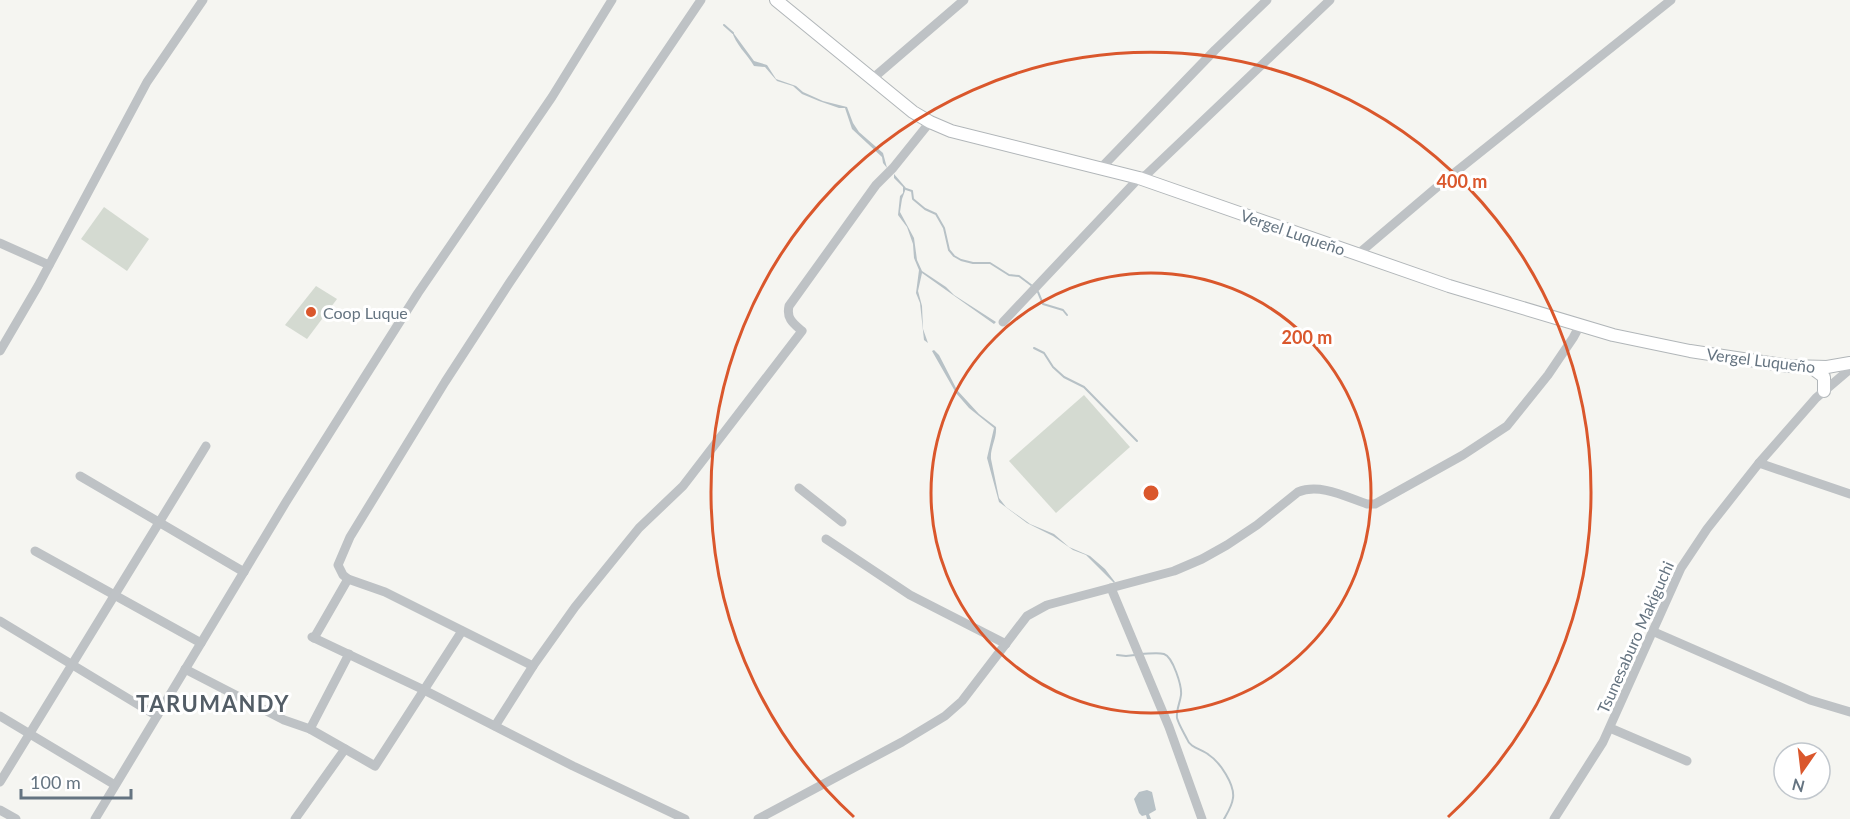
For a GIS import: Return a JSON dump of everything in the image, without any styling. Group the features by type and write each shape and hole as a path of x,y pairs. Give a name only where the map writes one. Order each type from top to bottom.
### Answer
{"main road":[{"name":"Vergel Luqueño","path":"777,0 913,112 951,131 1139,178 1449,286 1579,327 1690,351 1812,368 1850,363"},
{"path":"1812,368 1824,377 1824,391"}],"street":[{"path":"0,351 147,82 203,0"},
{"path":"95,819 244,572 418,293 552,97 612,0"},
{"path":"533,666 385,592 348,579 338,565 356,527 445,382 503,292 701,0"},
{"path":"872,79 963,0"},
{"path":"1100,169 1215,50 1267,0"},
{"path":"1002,321 1139,178 1146,175 1330,0"},
{"path":"1358,255 1443,182 1671,0"},
{"path":"495,726 533,666 575,607 639,528 683,486 790,348 802,331 790,320 789,306 876,185 893,168 930,122"},
{"path":"0,243 49,265"},
{"path":"758,819 911,737 945,716 962,701 1027,616 1047,605 1174,571 1202,559 1250,530 1304,489 1320,489 1367,504 1381,501 1486,441 1507,426 1548,375 1579,327"},
{"name":"Tsunesaburo Makiguchi","path":"1554,819 1592,762 1610,728 1681,568 1707,529 1759,463 1824,391 1850,369"},
{"path":"0,782 206,446"},
{"path":"1759,463 1850,494"},
{"path":"80,476 244,572"},
{"path":"799,488 842,522"},
{"path":"826,539 910,595 1006,644"},
{"path":"35,551 201,644"},
{"path":"348,579 313,637 424,690 573,766 686,819"},
{"path":"1111,588 1169,727 1202,819"},
{"path":"0,621 157,716"},
{"path":"185,669 284,720 310,729 375,766 462,630"},
{"path":"1652,631 1810,700 1850,712"},
{"path":"310,729 349,654"},
{"path":"0,716 115,785"},
{"path":"1610,728 1686,761"},
{"path":"295,819 345,749"},
{"path":"0,810 16,819"}],"shaded area":[{"path":"732,31 754,61 767,65 776,79 796,86 803,92 823,101 847,107 859,132 883,153 887,168 882,157 852,129 845,108 839,108 802,94 793,86 777,81 765,67 754,66 738,45"},
{"path":"894,174 906,188 900,212 914,238 917,260 922,271 996,322 994,324 922,273 918,291 922,306 923,329 928,343 924,340 920,303 916,293 919,270 907,227 898,215 903,187 894,178"},
{"path":"104,207 149,239 127,271 81,239"},
{"name":"Coop Luque","path":"316,286 337,299 307,339 285,325"},
{"path":"934,350 939,355 957,390 979,414 996,427 991,459 999,498 1006,507 1030,524 1054,534 1069,547 1090,556 1105,569 1114,583 1086,555 1073,550 1053,536 1027,523 999,502 987,458 994,428 969,408 956,393 932,351"},
{"path":"1084,395 1130,447 1056,513 1009,461"},
{"path":"1147,790 1152,792 1156,810 1149,814 1151,819 1139,813 1134,799 1139,792"}],"waterway":[{"path":"724,25 733,33"},
{"path":"906,189 912,191 913,199 925,209 936,214 944,228 949,250 954,256 973,263 990,263 1009,275 1019,276 1031,285"},
{"path":"1038,292 1043,304 1063,310 1067,315"},
{"path":"1034,348 1044,353 1053,367 1064,377 1084,387 1137,441"},
{"path":"1141,654 1164,654 1171,660 1181,691 1177,715 1180,726 1191,744 1218,763 1232,787 1232,801 1224,819"},
{"path":"1117,655 1135,655"}],"place":[{"name":"Coop Luque","path":"311,312"}],"district":[{"name":"TARUMANDY","path":"213,703"}]}
